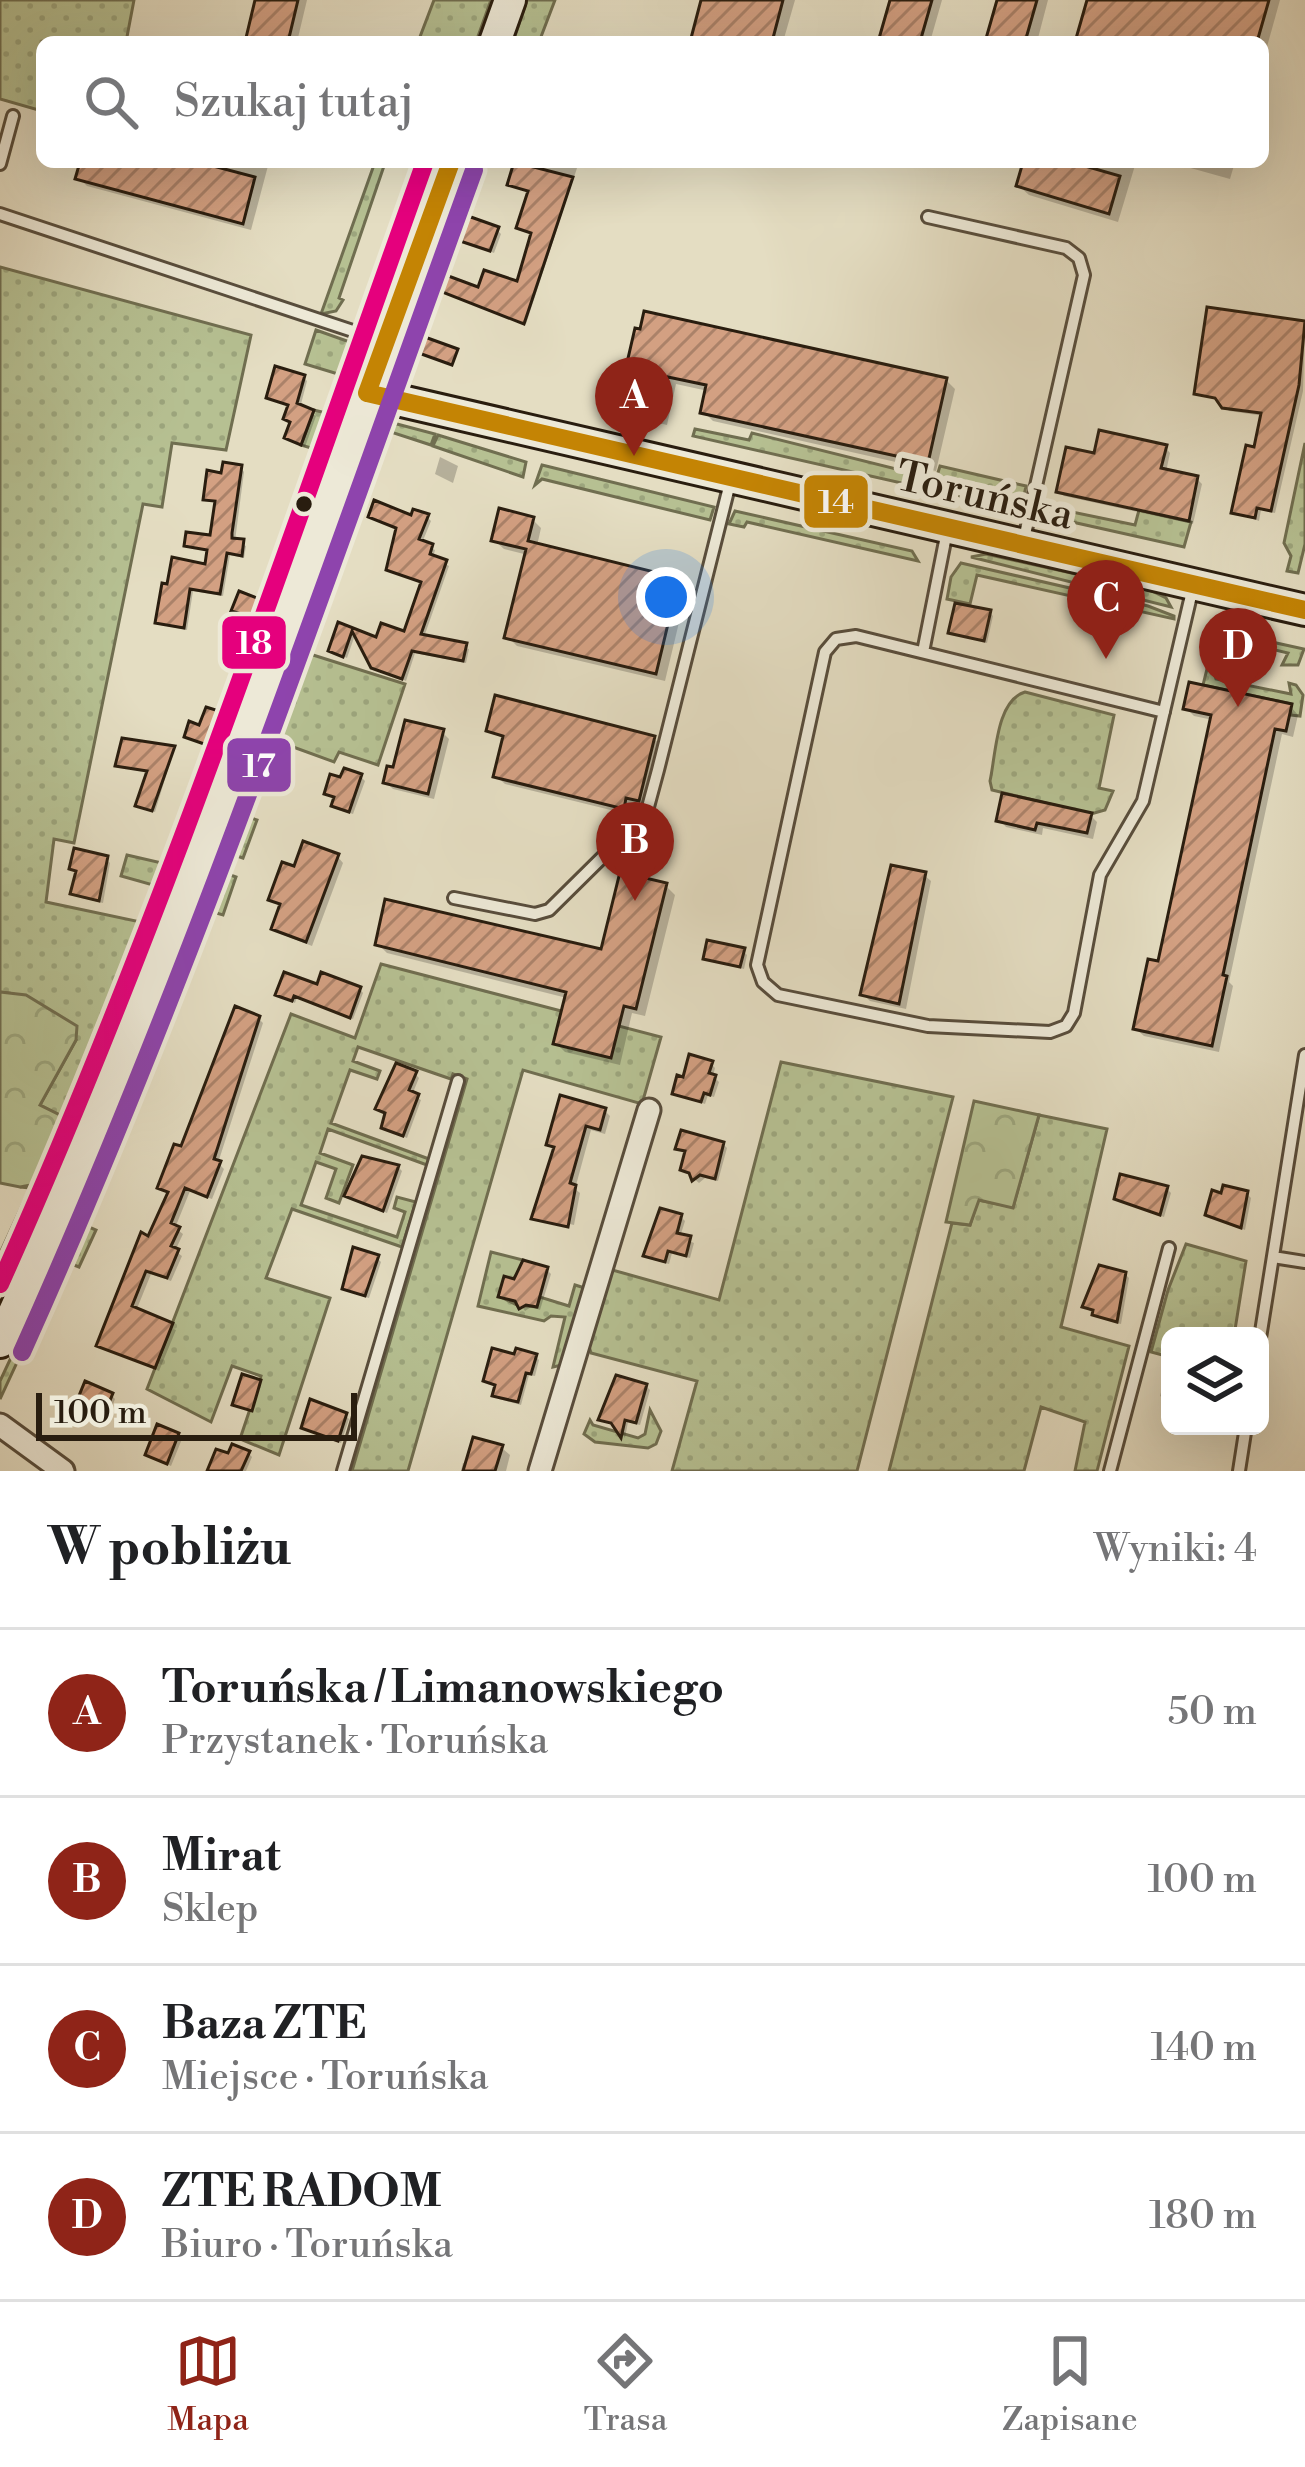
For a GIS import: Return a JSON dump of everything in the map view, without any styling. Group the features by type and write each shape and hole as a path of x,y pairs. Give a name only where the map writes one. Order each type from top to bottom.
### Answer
{"street":[{"path":"497,36 510,0"},
{"path":"4,1326 91,1142 152,992 449,168"},
{"name":"Toruńska","path":"367,393 1305,610"},
{"path":"540,1471 649,1110"},
{"path":"0,1425 63,1471"}],"lane":[{"path":"0,164 13,116"},
{"path":"0,214 386,342"},
{"path":"928,217 1066,248 1083,266 1022,546"},
{"path":"454,898 535,914 548,910 644,815 731,478"},
{"path":"923,652 948,529"},
{"path":"1163,712 856,636 836,639 825,652 758,965 764,982 778,995 928,1026 1049,1032 1066,1026 1074,1013 1100,875 1143,801 1194,585"},
{"path":"1262,1327 1305,1055"},
{"path":"344,1471 458,1081"},
{"path":"1110,1471 1169,1248"},
{"path":"1273,1257 1305,1262"},
{"path":"1239,1471 1245,1435"}],"green space":[{"path":"0,0 134,0 127,36 36,36 36,109 0,99"},
{"path":"434,0 491,0 478,36 420,36"},
{"path":"527,0 555,0 541,36 515,36"},
{"path":"373,168 383,168 339,298 343,300 336,311 321,314"},
{"path":"0,267 251,335 226,450 172,443 162,507 143,504 74,843 54,839 46,902 155,925 105,1065 0,1294 0,1253 30,1188 20,1187 47,1182 76,1124 40,1105 76,1040 33,1002 0,992"},
{"path":"316,330 361,346 321,451 301,445 314,410 334,415 348,377 305,364"},
{"path":"397,424 435,434 431,445 382,429"},
{"path":"382,429 351,510 345,507 362,455"},
{"path":"695,429 749,440 752,433 936,479 940,466 1026,486 1021,510 693,436"},
{"path":"438,435 526,462 523,477 433,446"},
{"path":"1305,443 1305,544 1298,573 1287,571 1291,556 1284,543"},
{"path":"542,465 714,507 710,520 542,479 535,485"},
{"path":"1043,506 1135,525 1139,510 1191,522 1184,547 1041,515"},
{"path":"735,511 912,551 918,561 747,522 744,527 729,524"},
{"path":"986,554 1152,591 1166,598 1171,607 971,557"},
{"path":"961,563 1148,606 1174,619 977,575 970,604 947,599 951,577"},
{"path":"1212,629 1304,649 1298,665 1282,665 1288,653 1229,639 1217,651 1206,649"},
{"path":"294,649 405,684 378,765 339,752 334,762 274,740 259,778 248,775"},
{"path":"1207,669 1213,670 1216,679 1291,694 1289,683 1296,685 1303,695 1300,716 1290,715 1291,704 1203,685"},
{"path":"1025,692 1114,715 1099,788 1113,791 1105,810 1091,814 992,790 1003,717 1015,697"},
{"path":"243,793 252,796 245,816 257,820 243,858 222,851"},
{"path":"127,855 175,866 167,889 121,876"},
{"path":"216,870 236,877 223,915 213,912 190,975 180,971"},
{"path":"381,964 661,1037 642,1104 523,1070 408,1471 352,1471 467,1079 453,1074 451,1079 358,1047 353,1061 380,1071 377,1079 350,1070 331,1123 429,1159 427,1165 328,1129 320,1153 353,1165 339,1203 326,1198 336,1169 316,1162 301,1205 397,1237 405,1212 394,1208 397,1197 416,1202 402,1247 292,1209 266,1278 330,1298 279,1455 240,1439 261,1376 232,1366 211,1422 147,1389 291,1014 355,1038"},
{"path":"0,992 26,995 77,1026 76,1040 40,1105 76,1123 47,1182 20,1187 0,1183"},
{"path":"781,1062 953,1097 857,1471 672,1471 697,1381 591,1353 588,1343 609,1269 719,1300"},
{"path":"974,1101 1039,1115 1013,1208 979,1200 970,1225 946,1222"},
{"path":"1039,1115 1107,1129 1061,1327 1129,1346 1097,1471 1075,1471 1085,1422 1041,1407 1024,1471 889,1471 952,1223 970,1225 978,1200 1013,1207"},
{"path":"75,1221 96,1230 79,1267 64,1261 0,1399 0,1381"},
{"path":"1186,1244 1246,1261 1235,1327 1161,1327 1161,1355 1151,1352"},
{"path":"491,1252 523,1260 499,1296 517,1305 536,1307 540,1297 569,1306 575,1285 588,1289 562,1365 553,1367 565,1317 551,1316 544,1321 478,1306"},
{"path":"650,1410 661,1431 656,1444 648,1448 595,1442 584,1434 590,1420 593,1425 638,1438 645,1434"}],"building":[{"path":"255,0 298,0 289,36 246,36"},
{"path":"701,0 783,0 774,36 692,36"},
{"path":"890,0 932,0 922,36 880,36"},
{"path":"997,0 1037,0 1027,36 987,36"},
{"path":"1087,0 1269,0 1259,36 1077,36"},
{"path":"78,168 221,168 255,177 243,224 75,179"},
{"path":"512,168 538,168 573,177 524,324 437,290 443,274 478,287 484,270 517,281 531,233 516,228 528,191 507,185"},
{"path":"1021,168 1092,168 1120,176 1109,214 1016,186"},
{"path":"468,216 499,227 490,251 460,241"},
{"path":"1207,307 1305,321 1299,385 1271,511 1257,508 1255,518 1231,513 1246,445 1254,447 1261,413 1222,408 1215,398 1194,394"},
{"path":"644,311 947,378 928,463 700,413 706,385 668,377 659,417 612,407 621,366 626,367"},
{"path":"422,336 458,349 452,365 416,352"},
{"path":"275,366 305,375 297,403 314,410 301,445 284,438 290,422 283,419 288,405 266,398"},
{"path":"1099,430 1167,445 1161,468 1198,476 1189,521 1056,492 1066,447 1094,453"},
{"path":"223,462 242,465 232,538 244,539 242,556 227,553 220,594 190,589 184,628 155,623 172,557 205,564 207,550 184,546 186,532 210,535 215,501 203,500 207,470 221,473"},
{"path":"374,500 411,515 413,509 429,514 419,539 433,544 430,554 447,560 421,634 467,643 463,661 412,651 402,679 371,668 352,631 343,657 328,651 338,622 376,637 381,623 404,631 421,582 386,570 396,528 368,517"},
{"path":"499,508 534,517 528,541 679,578 656,674 504,638 526,549 491,541"},
{"path":"239,591 262,600 249,633 233,627 238,613 231,611"},
{"path":"955,603 991,610 984,641 948,633"},
{"path":"1189,682 1292,704 1286,731 1275,729 1212,1046 1133,1029 1148,959 1158,961 1211,715 1183,709"},
{"path":"495,695 655,736 639,801 626,798 624,809 493,777 503,736 486,731"},
{"path":"206,707 222,712 210,746 184,737 189,721 199,725"},
{"path":"405,720 444,729 428,794 383,783 387,766 393,767"},
{"path":"122,738 175,746 152,811 135,806 147,771 115,766"},
{"path":"344,768 362,774 349,812 331,806 334,797 324,794 330,774 340,777"},
{"path":"1002,793 1092,813 1087,833 1037,823 1035,830 996,821"},
{"path":"303,841 339,854 306,942 271,929 280,904 268,900 282,862 294,866"},
{"path":"74,848 108,856 99,901 70,894 76,871 69,869"},
{"path":"891,865 926,872 899,1004 860,995"},
{"path":"620,872 667,883 636,1009 624,1006 611,1058 553,1044 566,992 375,945 385,899 601,949"},
{"path":"707,940 745,948 740,967 703,959"},
{"path":"284,972 317,984 321,972 361,987 350,1018 294,996 292,1001 275,995"},
{"path":"235,1006 260,1016 214,1159 221,1161 207,1197 185,1188 171,1223 180,1227 171,1246 179,1249 167,1278 146,1271 132,1306 173,1323 155,1368 96,1346 141,1232 148,1236 168,1192 157,1188 174,1144 181,1146"},
{"path":"689,1054 713,1061 709,1073 716,1075 710,1095 704,1093 701,1102 672,1094"},
{"path":"396,1063 417,1071 409,1090 419,1094 403,1136 381,1128 385,1113 375,1109"},
{"path":"560,1095 606,1108 600,1130 586,1126 570,1183 576,1185 568,1227 531,1219 554,1147 546,1145"},
{"path":"681,1130 724,1142 715,1179 700,1175 692,1181 689,1173 680,1170 685,1151 675,1149"},
{"path":"362,1156 399,1165 383,1211 344,1196"},
{"path":"1120,1174 1168,1186 1160,1215 1114,1199"},
{"path":"1223,1185 1248,1191 1241,1228 1205,1215 1212,1190 1221,1193"},
{"path":"660,1208 682,1214 677,1233 691,1236 686,1256 668,1251 665,1262 643,1256"},
{"path":"353,1247 379,1255 365,1296 342,1289"},
{"path":"523,1260 548,1267 537,1307 519,1309 515,1301 498,1297 504,1276 514,1279"},
{"path":"1099,1265 1126,1272 1117,1322 1082,1307"},
{"path":"492,1348 537,1354 518,1402 492,1396 495,1385 483,1381"},
{"path":"242,1374 261,1380 252,1411 232,1405"},
{"path":"616,1375 647,1384 636,1423 625,1420 621,1438 611,1423 598,1420"},
{"path":"85,1381 113,1393 102,1420 74,1408"},
{"path":"310,1399 347,1413 338,1441 301,1428"},
{"path":"157,1424 179,1433 167,1464 145,1455"},
{"path":"473,1437 503,1445 495,1471 463,1471"},
{"path":"232,1444 250,1451 241,1471 207,1471 216,1449 228,1453"}],"transit line":[{"name":"18","path":"0,1284 171,868 423,168"},
{"name":"14","path":"367,393 449,168"},
{"name":"17","path":"22,1352 203,913 474,170"},
{"name":"14","path":"367,393 1305,610"}],"place":[{"name":"Toruńska / Limanowskiego","path":"634,456"},
{"name":"Baza ZTE","path":"1106,659"},
{"name":"ZTE RADOM","path":"1238,707"},
{"name":"Mirat","path":"635,901"}]}
